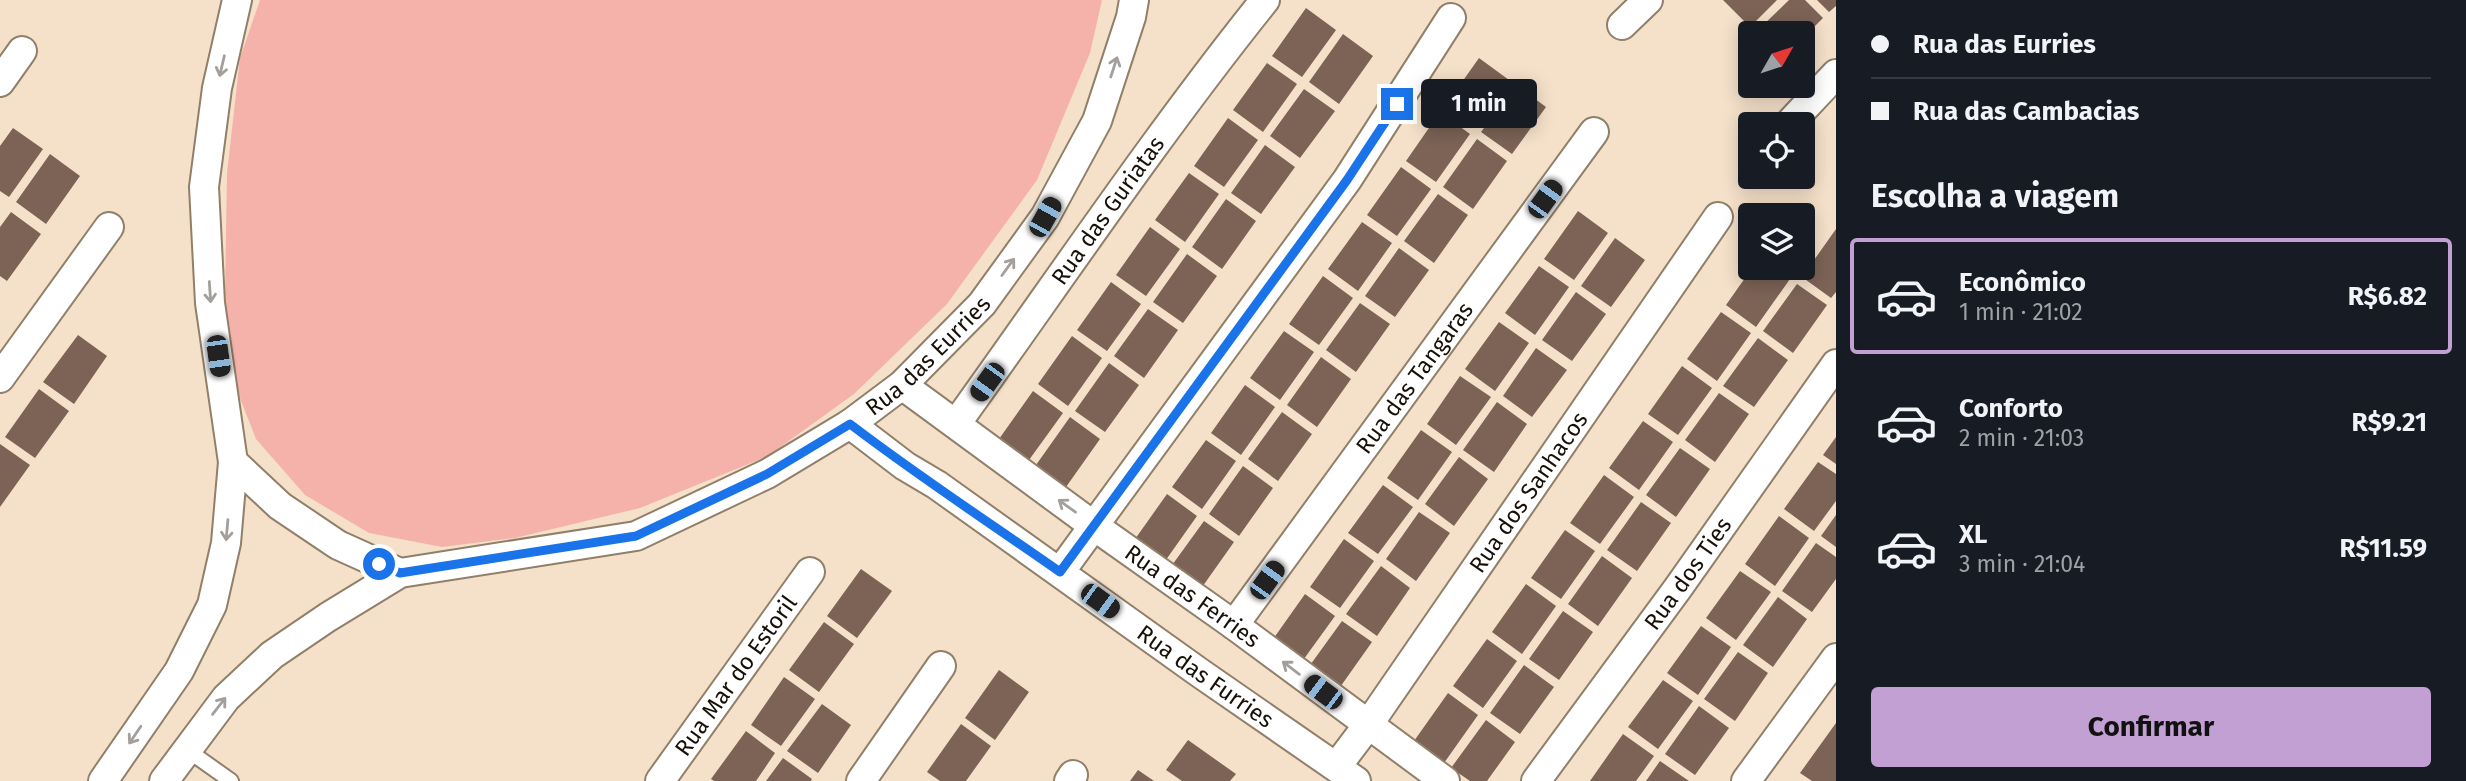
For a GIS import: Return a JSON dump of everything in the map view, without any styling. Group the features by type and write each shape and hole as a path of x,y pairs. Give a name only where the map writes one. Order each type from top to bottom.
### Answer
{"street":[{"path":"103,781 179,671 212,604 226,543 233,462 210,303 204,187 217,88 237,0"},
{"name":"Rua das Eurries","path":"400,573 636,536 767,474 850,424 902,385 982,304 1045,217 1097,121 1131,17 1134,0"},
{"name":"Rua das Guriatas","path":"948,419 1265,0"},
{"path":"1622,25 1648,0"},
{"path":"1060,572 1347,180 1451,18"},
{"path":"0,82 22,51"},
{"path":"1800,112 1836,74"},
{"name":"Rua das Tangaras","path":"1234,625 1594,132"},
{"name":"Rua dos Sanhacos","path":"1347,774 1368,725 1718,217"},
{"path":"0,378 109,227"},
{"name":"Rua dos Ties","path":"1536,781 1678,588 1836,364"},
{"name":"Rua das Ferries","path":"902,385 1445,781"},
{"name":"Rua das Furries","path":"850,424 905,466 937,485 1200,673 1347,774"},
{"path":"233,462 280,506 338,545 400,573"},
{"name":"Rua Mar do Estoril","path":"660,781 810,572"},
{"path":"164,781 226,698 272,654 400,573"},
{"path":"1746,781 1836,658"},
{"path":"860,781 941,666"}],"lane":[{"path":"186,750 230,781"}],"shaded area":[{"path":"260,0 1102,0 1090,53 1037,180 947,304 854,394 768,456 640,508 515,538 442,547 369,533 305,495 256,439 229,370 225,296 227,173 240,58"}],"building":[{"path":"1723,0 1777,0 1756,21 1744,21"},
{"path":"1789,0 1805,0 1823,18 1815,26 1815,21 1767,21"},
{"path":"1817,0 1836,0 1836,6 1829,12"},
{"path":"1306,8 1336,30 1302,77 1272,56"},
{"path":"1343,34 1373,56 1339,104 1309,82"},
{"path":"1479,58 1509,80 1475,127 1445,106"},
{"path":"1267,63 1297,84 1263,132 1233,110"},
{"path":"1516,85 1546,107 1512,154 1481,132"},
{"path":"1304,89 1335,111 1300,158 1270,136"},
{"path":"1440,112 1470,134 1436,182 1406,161"},
{"path":"1228,118 1258,140 1224,187 1194,166"},
{"path":"13,128 43,149 9,197 0,191 0,146"},
{"path":"1477,139 1507,161 1473,209 1443,187"},
{"path":"1265,145 1295,167 1261,214 1231,193"},
{"path":"50,154 80,176 46,224 16,202"},
{"path":"1401,167 1431,189 1397,236 1367,215"},
{"path":"1189,173 1219,194 1185,242 1155,220"},
{"path":"1438,194 1468,215 1434,263 1404,241"},
{"path":"1226,199 1256,221 1222,269 1192,247"},
{"path":"1578,211 1608,233 1574,280 1544,259"},
{"path":"11,212 41,234 7,281 0,276 0,227"},
{"path":"1362,222 1392,243 1358,291 1328,269"},
{"path":"1150,227 1180,249 1146,296 1116,275"},
{"path":"1836,229 1836,292 1831,298 1806,280 1815,280 1815,259"},
{"path":"1615,238 1645,260 1611,307 1581,286"},
{"path":"1399,248 1429,270 1395,317 1365,296"},
{"path":"1187,254 1217,276 1183,323 1153,302"},
{"path":"1539,266 1569,287 1535,335 1505,313"},
{"path":"1323,276 1353,298 1319,345 1289,324"},
{"path":"1744,280 1789,280 1756,327 1726,305"},
{"path":"1111,282 1141,304 1107,351 1077,330"},
{"path":"1797,284 1827,305 1793,353 1763,331"},
{"path":"1576,292 1606,314 1572,361 1542,340"},
{"path":"1360,303 1390,324 1356,372 1326,350"},
{"path":"1148,309 1178,330 1144,378 1114,356"},
{"path":"1721,312 1751,333 1717,381 1687,359"},
{"path":"1499,322 1529,343 1495,391 1465,369"},
{"path":"1284,331 1314,352 1280,400 1250,378"},
{"path":"78,335 107,356 74,404 43,382"},
{"path":"1072,336 1102,358 1068,406 1038,384"},
{"path":"1758,338 1788,360 1754,407 1723,386"},
{"path":"1536,348 1567,370 1532,417 1503,396"},
{"path":"1321,357 1351,379 1317,427 1287,405"},
{"path":"1109,363 1139,385 1105,432 1075,411"},
{"path":"1682,366 1712,388 1678,435 1648,414"},
{"path":"1460,376 1491,397 1456,445 1427,424"},
{"path":"1245,385 1275,407 1241,455 1211,433"},
{"path":"39,389 69,411 35,458 5,437"},
{"path":"1033,391 1063,413 1029,460 999,439"},
{"path":"1719,393 1749,414 1715,462 1685,440"},
{"path":"1497,402 1527,424 1494,472 1463,450"},
{"path":"1282,412 1312,434 1278,481 1248,459"},
{"path":"1070,417 1100,439 1066,487 1036,465"},
{"path":"1643,421 1673,442 1639,490 1609,468"},
{"path":"1421,430 1452,452 1418,500 1387,478"},
{"path":"1836,437 1836,464 1823,455"},
{"path":"1206,440 1236,461 1202,509 1172,487"},
{"path":"0,444 30,465 0,507"},
{"path":"1680,448 1710,469 1676,517 1646,495"},
{"path":"1459,457 1488,479 1454,526 1425,504"},
{"path":"1818,462 1836,474 1836,501 1814,531 1784,509"},
{"path":"1243,466 1273,488 1239,536 1209,514"},
{"path":"1604,475 1634,497 1600,544 1570,523"},
{"path":"1383,485 1413,507 1378,554 1348,533"},
{"path":"1167,494 1197,516 1163,564 1133,542"},
{"path":"1641,502 1671,523 1637,571 1607,550"},
{"path":"1419,512 1450,533 1416,581 1386,559"},
{"path":"1836,515 1836,547 1821,536"},
{"path":"1779,516 1809,538 1775,586 1745,564"},
{"path":"1204,521 1234,542 1200,590 1170,568"},
{"path":"1565,530 1595,551 1561,599 1531,578"},
{"path":"1344,539 1374,561 1340,608 1310,587"},
{"path":"1816,543 1836,557 1836,579 1812,612 1782,591"},
{"path":"1602,556 1632,578 1598,626 1568,604"},
{"path":"1381,566 1410,588 1377,636 1346,614"},
{"path":"861,569 892,591 857,638 827,616"},
{"path":"1740,571 1771,592 1736,640 1706,618"},
{"path":"1526,584 1556,606 1522,654 1492,632"},
{"path":"1305,594 1335,616 1301,663 1271,642"},
{"path":"1778,597 1807,619 1773,667 1743,645"},
{"path":"1563,611 1593,632 1559,680 1529,659"},
{"path":"1342,621 1372,642 1338,690 1308,668"},
{"path":"824,622 854,644 819,692 789,670"},
{"path":"1701,626 1731,647 1698,695 1667,673"},
{"path":"1487,639 1517,661 1483,708 1453,686"},
{"path":"1738,652 1768,673 1735,721 1704,699"},
{"path":"1524,665 1554,687 1520,734 1490,713"},
{"path":"999,670 1029,692 995,740 965,718"},
{"path":"784,677 815,699 781,746 751,725"},
{"path":"1663,680 1693,701 1658,749 1628,727"},
{"path":"1448,693 1478,715 1444,763 1414,741"},
{"path":"822,704 851,725 818,773 787,751"},
{"path":"1699,706 1729,728 1695,775 1665,754"},
{"path":"1486,720 1515,742 1487,781 1470,781 1451,768"},
{"path":"1836,723 1836,781 1812,781 1800,773"},
{"path":"961,724 991,746 966,781 940,781 927,772"},
{"path":"746,731 775,753 756,781 711,779"},
{"path":"1623,734 1654,756 1636,781 1590,781"},
{"path":"1188,740 1236,774 1230,781 1182,781 1166,770"},
{"path":"783,758 812,779 811,781 766,781"},
{"path":"1660,761 1689,781 1646,781"},
{"path":"1138,770 1154,781 1130,781"}],"route":[{"path":"379,564 400,573 636,536 767,474 850,424 905,466 937,485 1060,572 1347,180 1397,104"}]}
